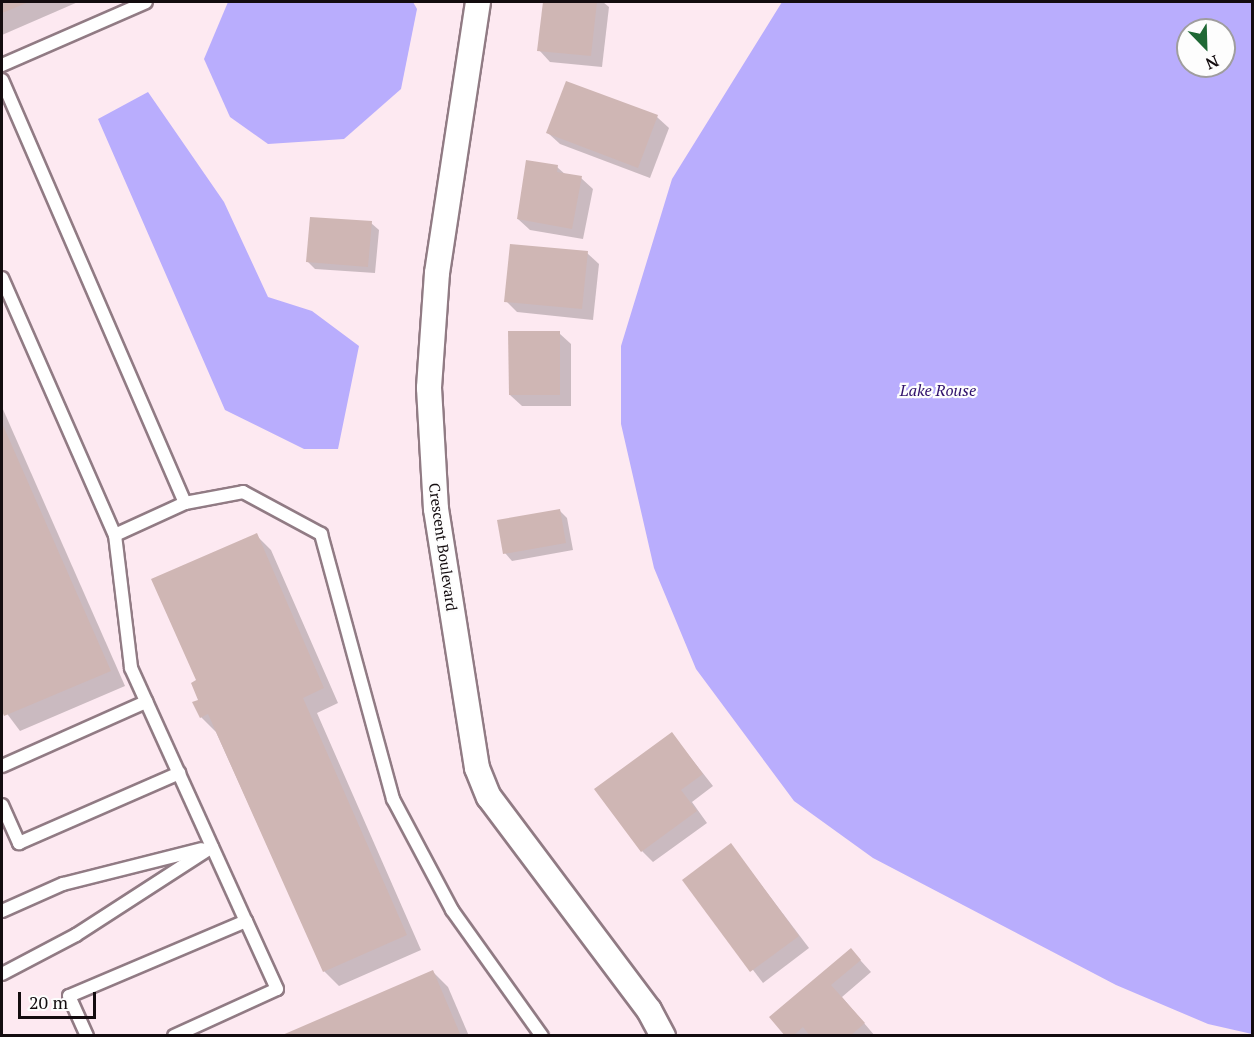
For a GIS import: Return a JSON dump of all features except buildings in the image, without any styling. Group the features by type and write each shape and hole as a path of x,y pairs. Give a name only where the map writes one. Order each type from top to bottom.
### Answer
{"street":[{"name":"Crescent Boulevard","path":"478,2 437,273 429,388 436,509 477,768 489,797 649,1010 663,1035"}],"lane":[{"path":"2,64 146,2"},
{"path":"2,80 184,503"},
{"path":"2,278 115,535 131,668 277,989 174,1035"},
{"path":"115,535 184,503 243,492 321,534 393,799 452,910 542,1035"},
{"path":"2,766 146,702"},
{"path":"2,805 19,843 178,773"},
{"path":"2,911 63,884 212,847"},
{"path":"2,974 76,934 212,847"},
{"path":"87,1035 69,996 246,921"}],"water":[{"path":"228,2 413,2 417,9 401,89 344,139 268,144 230,117 204,59"},
{"name":"Lake Rouse","path":"782,2 1252,2 1252,1034 1208,1024 1116,985 873,858 794,801 696,669 654,568 621,424 621,346 672,179"},
{"path":"148,92 224,202 268,297 312,311 359,346 338,449 304,449 225,410 98,119"}]}
